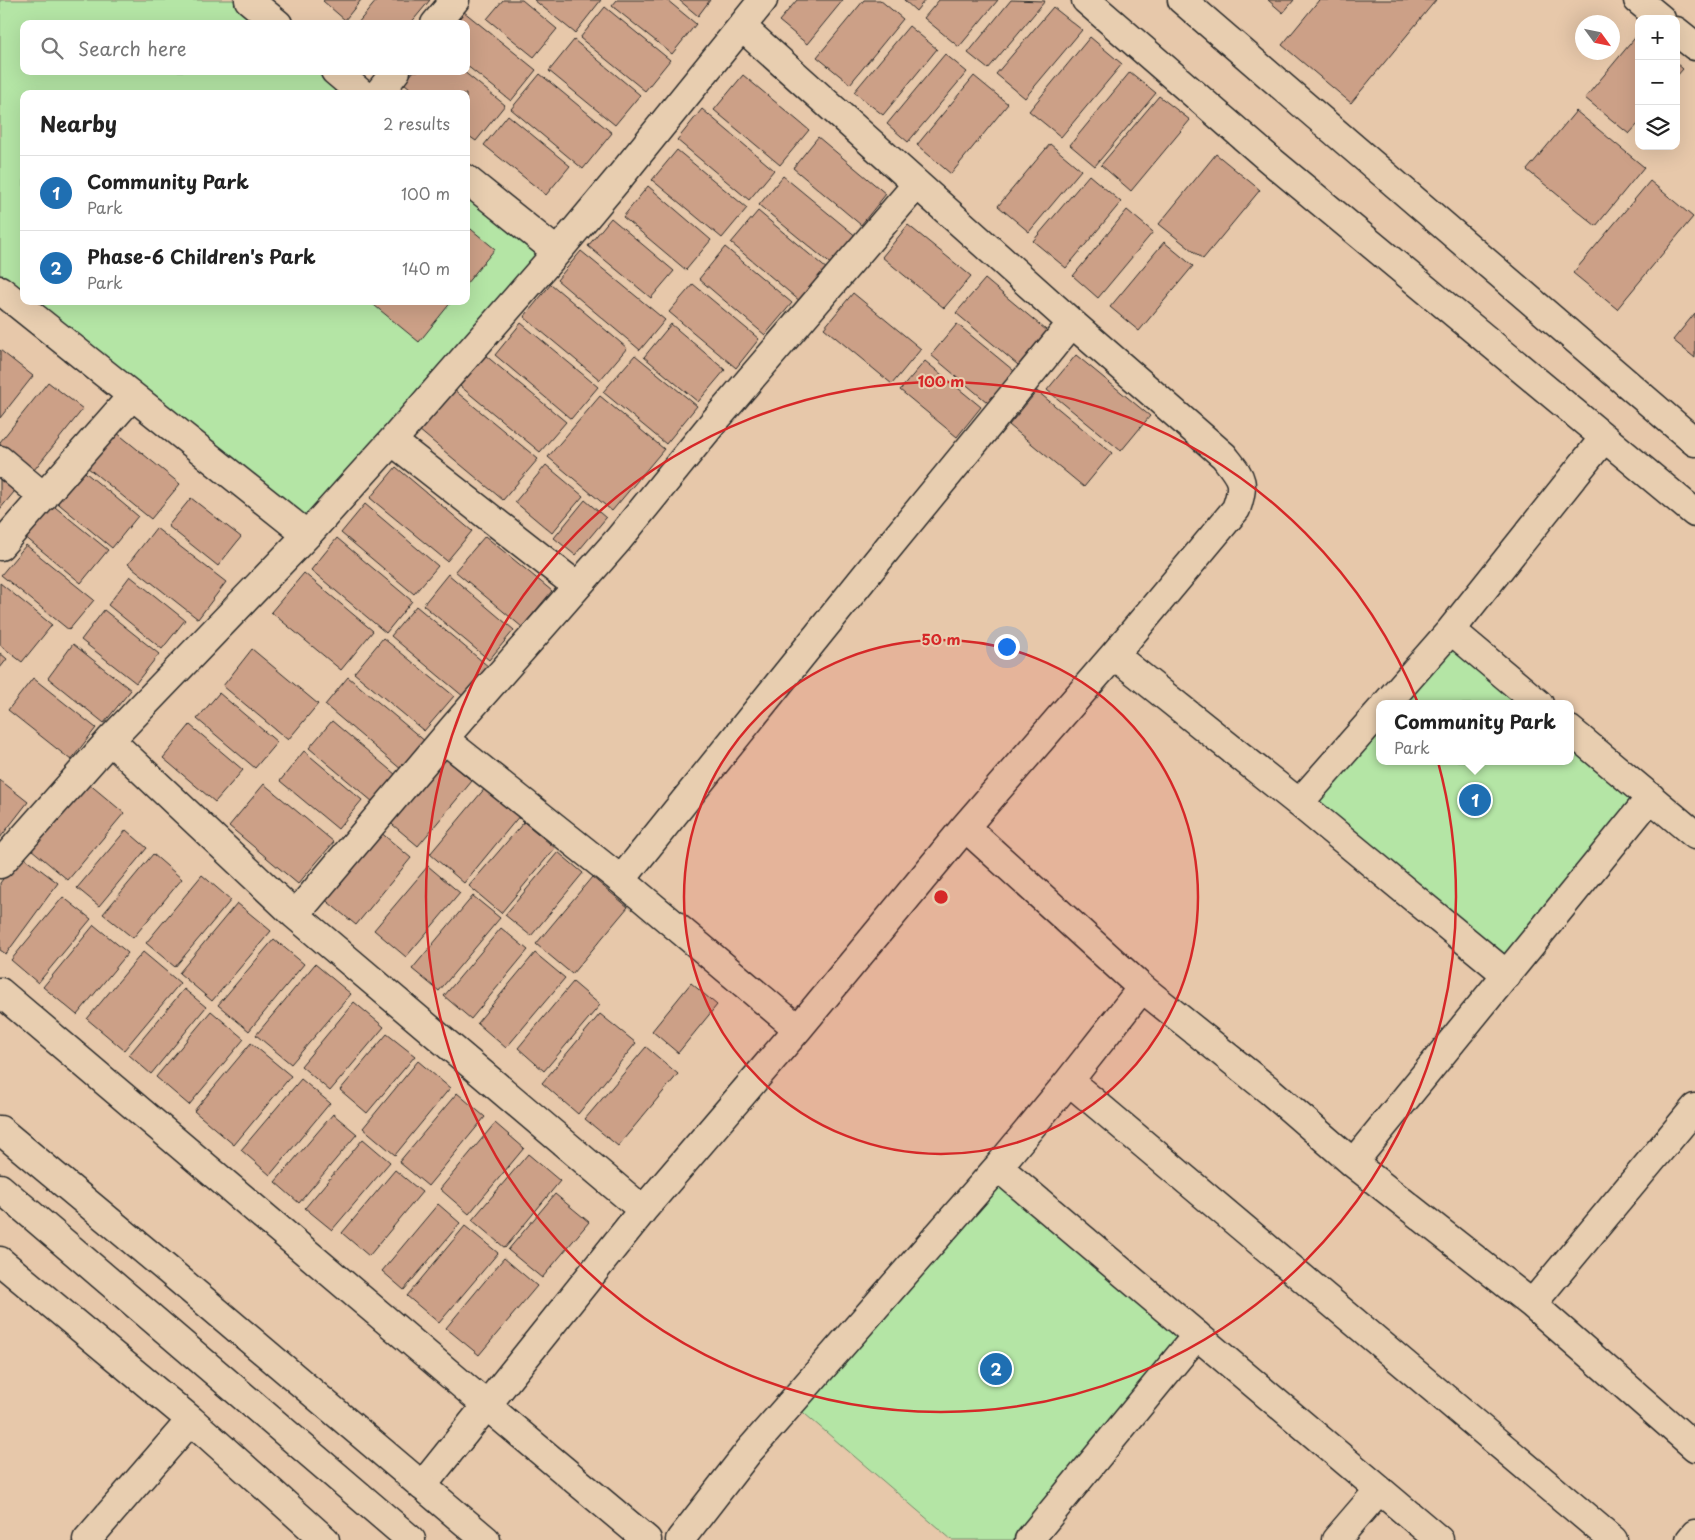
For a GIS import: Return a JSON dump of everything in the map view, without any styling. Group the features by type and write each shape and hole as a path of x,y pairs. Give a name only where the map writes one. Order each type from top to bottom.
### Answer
{"street":[{"path":"249,0 273,20"},
{"path":"438,20 454,0"},
{"path":"0,864 110,740 307,535 392,440 557,252 763,0"},
{"path":"1086,0 1269,159 1695,513"},
{"path":"1638,0 1656,15"},
{"path":"1196,4 1695,442"},
{"path":"422,1486 643,1210 798,1029 965,827 1114,655 1236,509 1242,491 1240,476 1224,456 1072,323 742,27"},
{"path":"1680,34 1695,46"},
{"path":"340,75 357,90"},
{"path":"381,90 393,75"},
{"path":"470,182 557,252"},
{"path":"295,914 444,739 618,540 712,424 917,184"},
{"path":"0,290 307,535"},
{"path":"621,880 883,554 1072,323"},
{"path":"0,546 132,396"},
{"path":"1390,700 1451,630 1604,438"},
{"path":"392,440 577,586"},
{"path":"0,460 44,497"},
{"path":"1451,630 1534,700"},
{"path":"1114,655 1507,975"},
{"path":"1299,804 1376,716"},
{"path":"1574,733 1695,834"},
{"path":"444,739 621,880 798,1029"},
{"path":"110,740 295,914 643,1210"},
{"path":"1353,1163 1651,797"},
{"path":"965,827 1142,988 1270,1091 1353,1163 1532,1304 1695,1447"},
{"path":"680,1540 749,1451 998,1167 1142,988"},
{"path":"0,992 486,1406 647,1540"},
{"path":"1069,1081 1614,1540"},
{"path":"1532,1304 1695,1108"},
{"path":"0,1130 176,1276 422,1486 477,1537"},
{"path":"998,1167 1439,1540"},
{"path":"0,1188 411,1540"},
{"path":"2,1266 192,1420 325,1540"},
{"path":"1028,1540 1197,1335"},
{"path":"88,1540 192,1420"},
{"path":"1336,1540 1380,1490"},
{"path":"1690,1540 1695,1534"}],"green space":[{"path":"0,0 251,0 274,20 20,20 20,75 340,75 357,90 20,90 20,303 0,287"},
{"path":"470,187 547,254 307,534 22,305 470,305"},
{"path":"1451,630 1534,700 1390,700"},
{"path":"1376,716 1376,765 1574,765 1574,733 1651,797 1507,975 1299,803"},
{"path":"1001,1170 1197,1335 1029,1540 952,1540 791,1402"}],"building":[{"path":"324,0 361,0 345,20"},
{"path":"377,0 430,0 413,20 360,20"},
{"path":"503,0 522,0 557,29 534,57 487,19"},
{"path":"534,0 601,0 575,33"},
{"path":"617,0 667,0 696,24 672,54 612,6"},
{"path":"679,0 710,0 698,16"},
{"path":"797,0 843,0 807,44 779,21"},
{"path":"864,0 880,0 903,19 850,84 817,57"},
{"path":"904,0 925,0 916,11"},
{"path":"939,0 998,0 959,47 924,18"},
{"path":"1011,0 1045,1 988,69 968,53"},
{"path":"1268,0 1294,0 1283,13"},
{"path":"1319,0 1436,0 1351,103 1282,45"},
{"path":"605,7 670,60 645,91 580,38"},
{"path":"1053,7 1082,30 1025,98 996,74"},
{"path":"463,11 536,70 511,101 470,68 470,20 455,20"},
{"path":"909,26 937,49 883,115 854,92"},
{"path":"1090,37 1122,64 1061,137 1029,111"},
{"path":"1635,38 1635,127 1629,134 1585,98 1617,60 1620,60 1620,56"},
{"path":"574,40 640,95 615,125 549,71"},
{"path":"945,54 967,72 908,142 887,124"},
{"path":"1130,72 1156,93 1095,166 1070,145"},
{"path":"540,74 612,133 583,169 511,109"},
{"path":"411,75 468,75 505,105 476,141 470,137 470,90 412,90 404,83"},
{"path":"743,75 809,130 780,165 714,110"},
{"path":"974,76 1008,104 951,174 917,145"},
{"path":"1159,96 1190,120 1131,191 1101,165"},
{"path":"702,109 774,170 749,200 677,140"},
{"path":"1576,111 1644,167 1596,226 1527,170"},
{"path":"508,115 570,166 546,195 484,145"},
{"path":"818,137 886,194 861,225 793,168"},
{"path":"1050,144 1081,170 1029,232 998,206"},
{"path":"677,150 747,208 722,238 652,180"},
{"path":"1216,154 1260,190 1203,259 1159,224"},
{"path":"1089,175 1121,202 1066,268 1033,241"},
{"path":"783,176 857,237 833,266 759,205"},
{"path":"1650,181 1693,217 1617,309 1573,273"},
{"path":"648,186 711,240 686,270 623,217"},
{"path":"1127,210 1153,232 1098,298 1073,276"},
{"path":"758,211 828,270 801,302 731,243"},
{"path":"611,218 674,271 651,298 588,246"},
{"path":"908,225 971,276 944,308 882,257"},
{"path":"470,228 495,249 470,279"},
{"path":"1164,242 1193,266 1139,331 1110,307"},
{"path":"725,247 792,303 765,335 699,279"},
{"path":"581,251 665,320 640,350 557,280"},
{"path":"985,279 1052,335 1024,370 956,313"},
{"path":"551,284 627,348 600,380 524,317"},
{"path":"693,284 759,339 736,368 669,312"},
{"path":"853,293 921,349 892,384 824,328"},
{"path":"374,305 449,305 419,342"},
{"path":"1695,313 1695,358 1673,340"},
{"path":"521,323 598,387 571,419 495,355"},
{"path":"671,324 725,370 698,402 644,357"},
{"path":"957,324 1019,375 993,407 931,355"},
{"path":"0,350 33,376 0,418"},
{"path":"485,355 566,422 540,452 460,386"},
{"path":"635,355 697,406 666,444 603,392"},
{"path":"1076,355 1150,416 1121,451 1047,390"},
{"path":"925,361 981,407 957,437 900,390"},
{"path":"48,382 83,409 30,475 0,451 0,442"},
{"path":"453,389 538,459 503,500 419,430"},
{"path":"1037,391 1112,453 1084,487 1009,425"},
{"path":"600,396 664,449 612,511 548,457"},
{"path":"111,428 180,484 151,519 82,463"},
{"path":"546,465 583,496 552,533 515,502"},
{"path":"396,467 472,531 447,561 370,498"},
{"path":"80,468 138,516 112,548 54,500"},
{"path":"0,471 19,486 0,509"},
{"path":"191,498 241,537 218,566 168,526"},
{"path":"585,500 606,518 575,555 554,538"},
{"path":"50,503 108,550 81,583 24,536"},
{"path":"365,504 438,566 414,594 341,533"},
{"path":"156,528 226,582 198,619 128,564"},
{"path":"485,536 552,591 522,627 455,571"},
{"path":"337,538 412,601 386,633 311,570"},
{"path":"26,545 94,600 69,630 1,575"},
{"path":"304,573 373,631 341,670 271,612"},
{"path":"448,574 514,630 489,660 423,605"},
{"path":"130,576 185,620 162,649 108,605"},
{"path":"0,583 52,625 22,662 0,645"},
{"path":"416,606 489,667 464,697 391,636"},
{"path":"104,610 159,654 136,683 81,640"},
{"path":"383,638 454,696 424,731 354,673"},
{"path":"73,644 131,690 104,723 48,678"},
{"path":"252,649 318,704 288,740 223,686"},
{"path":"0,653 7,659 0,668"},
{"path":"348,677 426,742 402,770 325,705"},
{"path":"33,678 96,728 71,760 8,710"},
{"path":"219,693 277,742 255,768 197,719"},
{"path":"332,721 396,775 373,802 309,748"},
{"path":"190,725 243,770 215,802 163,758"},
{"path":"304,751 362,800 338,829 280,781"},
{"path":"441,755 472,781 418,846 387,820"},
{"path":"0,780 28,802 0,838"},
{"path":"88,783 124,813 68,880 31,849"},
{"path":"264,784 334,842 298,884 229,826"},
{"path":"486,787 520,815 464,883 430,854"},
{"path":"524,822 555,848 501,913 469,886"},
{"path":"126,830 147,848 99,906 77,888"},
{"path":"379,831 411,858 356,925 323,898"},
{"path":"558,852 583,873 531,936 505,915"},
{"path":"153,854 182,879 133,938 103,914"},
{"path":"21,855 58,883 6,954 0,950 0,883"},
{"path":"428,866 460,893 406,957 374,930"},
{"path":"202,875 231,900 175,967 146,943"},
{"path":"592,877 628,907 572,974 536,944"},
{"path":"473,896 500,918 439,991 412,969"},
{"path":"63,897 91,919 38,983 11,960"},
{"path":"237,903 271,931 212,1001 179,973"},
{"path":"94,925 128,953 77,1015 43,987"},
{"path":"501,928 528,950 471,1019 444,996"},
{"path":"274,939 304,964 249,1031 218,1005"},
{"path":"143,952 180,983 124,1050 87,1019"},
{"path":"535,953 565,978 506,1048 477,1023"},
{"path":"315,964 351,994 291,1064 256,1035"},
{"path":"573,982 600,1005 544,1071 518,1048"},
{"path":"691,983 717,1005 678,1053 652,1031"},
{"path":"184,989 206,1007 151,1074 129,1055"},
{"path":"354,1002 384,1027 330,1091 301,1066"},
{"path":"211,1011 244,1039 189,1105 156,1077"},
{"path":"600,1014 636,1043 578,1114 542,1083"},
{"path":"387,1034 415,1056 367,1113 340,1090"},
{"path":"251,1043 291,1076 234,1145 194,1111"},
{"path":"646,1047 678,1074 618,1146 585,1119"},
{"path":"418,1061 450,1088 395,1155 363,1128"},
{"path":"301,1079 330,1103 270,1175 241,1150"},
{"path":"457,1093 485,1117 428,1186 399,1162"},
{"path":"333,1114 357,1134 299,1203 275,1182"},
{"path":"495,1123 524,1148 469,1214 440,1189"},
{"path":"363,1139 390,1162 332,1230 305,1208"},
{"path":"528,1154 560,1181 505,1248 472,1220"},
{"path":"395,1170 422,1192 369,1256 342,1233"},
{"path":"555,1194 589,1222 542,1278 508,1250"},
{"path":"438,1204 460,1223 404,1290 382,1271"},
{"path":"465,1226 498,1253 439,1323 407,1296"},
{"path":"504,1258 537,1286 479,1355 446,1328"}],"place":[{"name":"Community Park","path":"1475,800"},
{"name":"Phase-6 Children's Park","path":"996,1369"}]}
